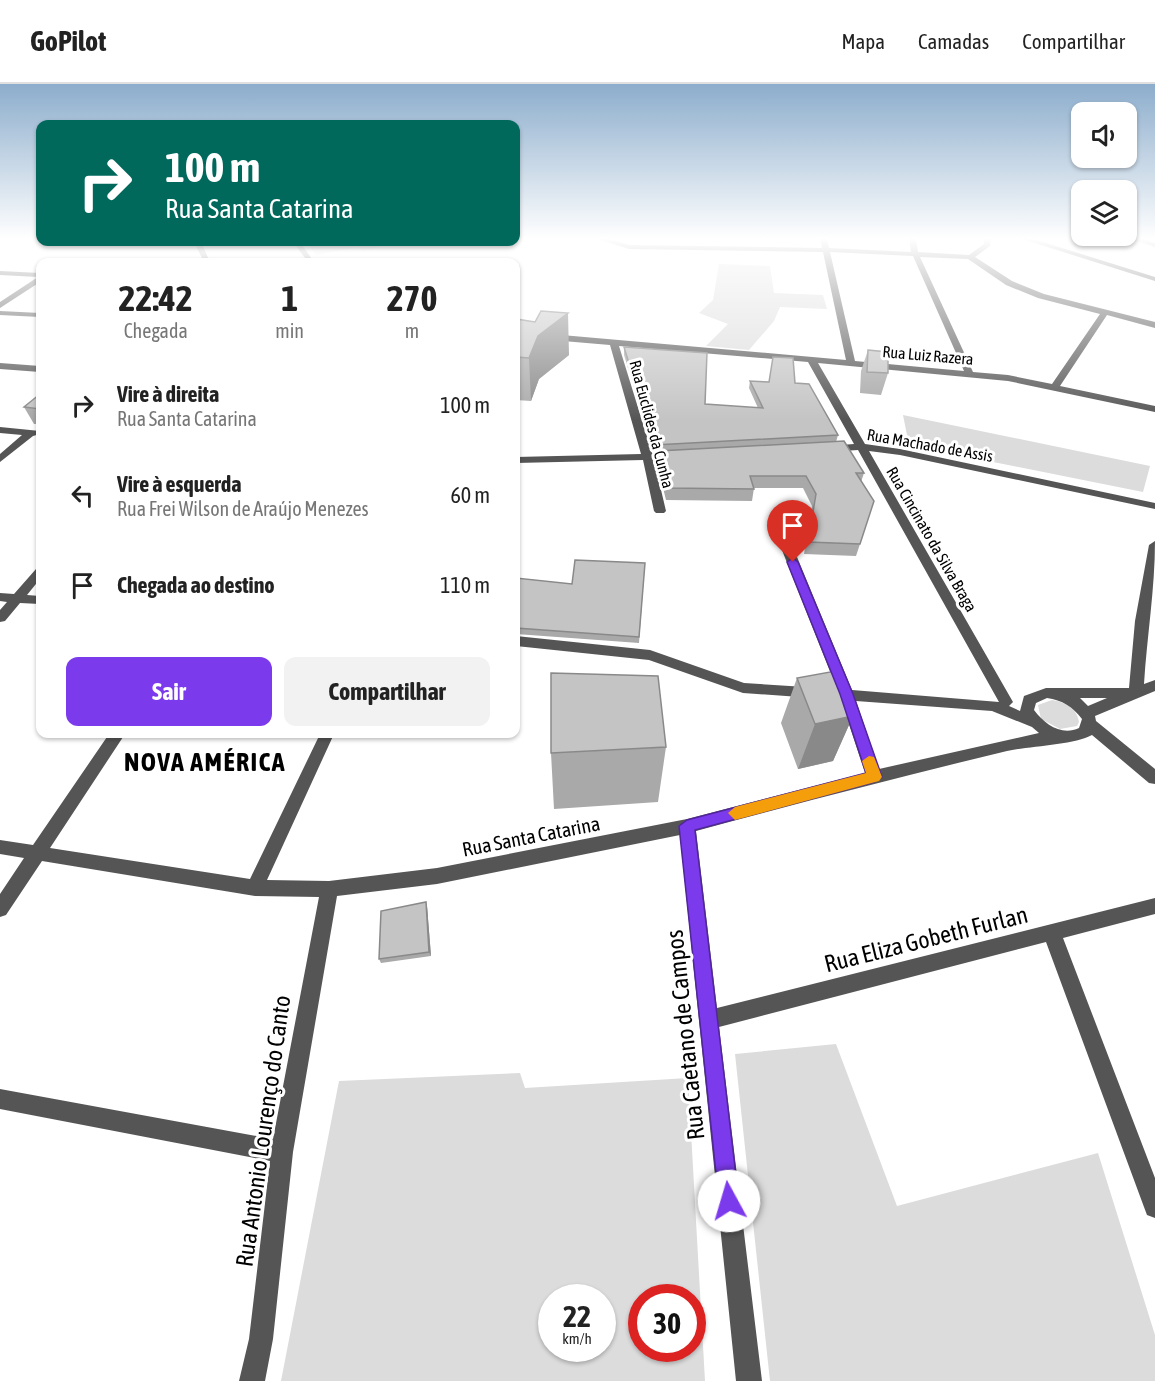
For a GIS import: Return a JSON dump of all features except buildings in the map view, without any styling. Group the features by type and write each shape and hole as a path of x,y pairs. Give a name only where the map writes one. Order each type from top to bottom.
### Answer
{"street":[{"path":"836,299 851,364"},
{"path":"936,299 970,374"},
{"path":"1051,299 1155,325"},
{"path":"0,313 36,315"},
{"path":"1054,388 1105,313"},
{"name":"Rua Luiz Razera","path":"520,334 614,345 970,374 1054,388 1155,409"},
{"name":"Rua Euclides da Cunha","path":"614,345 648,458 660,511"},
{"name":"Rua Cincinato da Silva Braga","path":"812,361 999,704"},
{"path":"0,366 36,369"},
{"path":"0,430 36,433"},
{"path":"0,459 36,433"},
{"name":"Rua Machado de Assis","path":"813,450 860,447 900,453 1155,506"},
{"path":"520,460 695,455"},
{"path":"784,540 846,694 874,777"},
{"path":"1136,693 1142,621 1155,545"},
{"path":"0,618 36,577"},
{"path":"0,597 36,600"},
{"path":"1142,621 1155,638"},
{"path":"520,641 651,655 743,688 999,704 1055,693 1136,693"},
{"path":"999,704 1061,736 1080,735 1087,719 1155,685"},
{"path":"1055,693 1073,701 1087,719 1155,778"},
{"path":"1033,696 1029,700 1028,711 1036,723"},
{"name":"Rua Santa Catarina","path":"0,848 255,888 329,890 437,876 687,826 874,777 1025,741 1061,736"},
{"path":"0,909 114,738"},
{"path":"255,888 325,738"},
{"name":"Rua Caetano de Campos","path":"687,826 749,1381"},
{"name":"Rua Antonio Lourenço do Canto","path":"252,1381 261,1339 282,1152 329,890"},
{"name":"Rua Eliza Gobeth Furlan","path":"709,1020 1155,906"},
{"path":"1052,934 1155,1207"},
{"path":"0,1099 282,1152"}],"shaded area":[{"path":"824,299 827,309 780,307 774,321 749,350 706,346 728,324 699,313 713,300"},
{"path":"903,415 1150,466 1143,492 909,445"},
{"path":"1052,700 1066,704 1073,709 1078,717 1077,726 1060,729 1041,719 1038,705"},
{"path":"836,1044 897,1206 1098,1153 1155,1335 1155,1381 770,1381 735,1054"},
{"path":"520,1073 525,1088 688,1078 700,1284 628,1284 628,1362 704,1362 705,1381 281,1381 339,1081"}],"slow traffic":[{"path":"735,813 874,777 869,761"}],"district":[{"name":"NOVA AMÉRICA","path":"205,762"}],"route":[{"path":"729,1201 687,826 874,777 846,694 793,562"}]}
